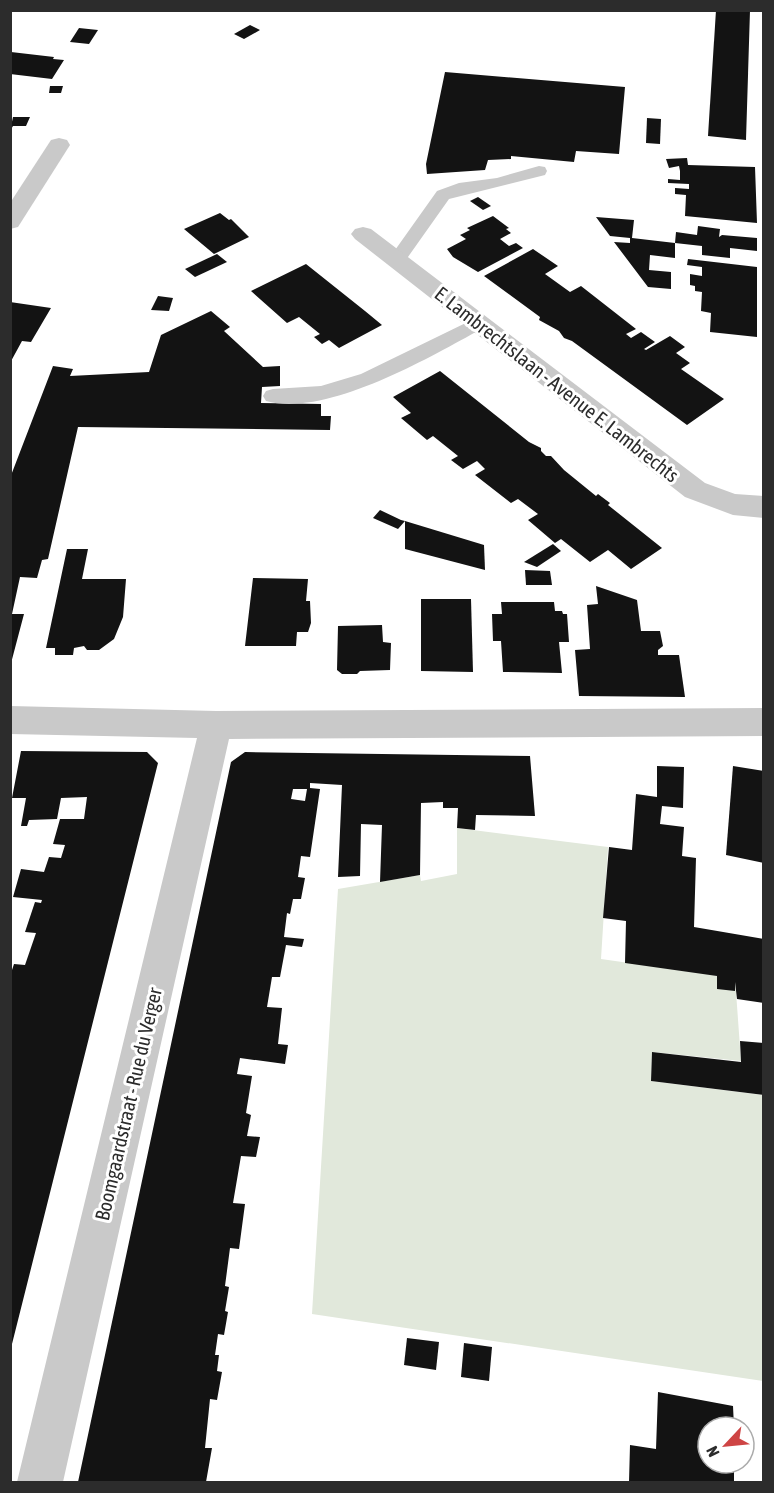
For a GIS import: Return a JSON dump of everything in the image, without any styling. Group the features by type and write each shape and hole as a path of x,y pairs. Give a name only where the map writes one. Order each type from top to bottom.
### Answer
{"street":[{"path":"10,222 58,145"},
{"name":"E. Lambrechtslaan - Avenue E. Lambrechts","path":"363,234 695,490 733,504 764,507"},
{"path":"10,720 216,725 764,722"},
{"name":"Boomgaardstraat - Rue du Verger","path":"40,1482 216,725"}],"lane":[{"path":"397,260 442,195 465,187 498,183 540,171"},
{"path":"273,396 327,392 360,382 392,369 478,323"}],"shaded area":[{"path":"457,828 608,847 601,959 735,978 741,1061 652,1052 651,1081 763,1095 763,1381 312,1314 338,889 420,875 421,881 457,874"}],"building":[{"path":"716,10 750,10 746,140 708,136"},
{"path":"250,25 260,30 244,39 234,34"},
{"path":"79,28 98,30 89,44 70,42"},
{"path":"11,52 64,60 52,79 10,74"},
{"path":"445,72 625,87 619,154 576,151 574,162 511,156 511,159 488,160 485,170 427,174 426,164"},
{"path":"50,86 63,86 61,93 49,93"},
{"path":"13,117 30,117 26,126 13,126 10,131"},
{"path":"647,118 661,119 660,144 646,143"},
{"path":"687,158 688,165 755,167 757,223 685,216 686,195 675,194 675,188 689,189 689,184 668,183 668,179 680,180 680,171 679,166 669,168 666,159"},
{"path":"478,197 491,206 483,210 470,201"},
{"path":"220,213 229,220 231,219 249,237 214,254 184,229"},
{"path":"493,216 509,228 506,229 511,233 500,239 509,246 516,243 523,248 478,272 453,257 447,249 466,239 460,235 470,230 467,228"},
{"path":"596,217 634,220 632,238 675,243 675,258 650,255 649,270 671,272 671,289 648,287 614,242 630,243 630,238 610,236"},
{"path":"698,226 720,229 719,237 722,235 757,238 757,251 730,248 730,258 702,255 702,246 675,243 676,232 697,235"},
{"path":"533,249 558,266 545,274 570,292 581,286 636,329 626,334 631,338 641,332 655,342 644,349 670,336 685,347 676,353 690,363 681,369 724,399 687,425 572,341 564,338 559,331 539,320 540,317 484,276"},
{"path":"217,254 227,262 195,277 185,269"},
{"path":"688,259 757,267 757,337 710,332 711,313 701,311 702,292 695,291 695,286 690,285 690,274 702,276 702,267 687,265"},
{"path":"306,264 382,325 339,348 329,340 322,344 314,337 320,334 299,317 287,323 251,291"},
{"path":"158,296 173,298 169,311 151,310"},
{"path":"10,302 51,308 31,342 22,341 10,363"},
{"path":"211,311 230,327 224,331 263,367 280,366 280,386 262,387 261,403 321,404 321,416 331,416 330,430 78,427 48,559 42,560 37,578 20,577 12,614 24,614 10,667 10,478 53,366 73,369 70,376 149,372 161,335"},
{"path":"440,371 529,442 541,448 546,456 551,456 564,470 596,496 598,494 610,503 608,505 662,548 631,569 608,550 590,562 561,539 555,543 528,520 538,514 518,499 511,503 475,475 485,469 477,461 463,469 451,460 458,456 433,436 427,440 401,418 411,413 393,397"},
{"path":"380,510 405,521 398,529 373,518"},
{"path":"405,521 484,545 485,570 405,549"},
{"path":"553,544 561,551 537,567 524,562"},
{"path":"67,549 88,549 82,579 126,579 123,617 114,639 99,650 87,650 84,646 74,648 73,655 55,655 55,648 46,648"},
{"path":"525,570 550,571 552,585 526,585"},
{"path":"253,578 308,579 306,601 310,601 311,623 308,632 297,632 296,646 245,646"},
{"path":"596,586 637,600 641,631 660,631 663,646 658,650 658,655 679,655 685,697 579,696 575,650 590,649 587,605 598,604"},
{"path":"421,599 471,599 473,672 421,671"},
{"path":"501,602 554,602 555,611 567,614 569,642 559,642 562,673 503,672 501,641 493,641 492,614 502,614"},
{"path":"382,625 383,642 391,643 390,670 342,674 337,670 338,626"},
{"path":"21,751 147,752 158,763 11,1348 10,976 14,964 25,965 36,933 25,932 35,902 41,903 42,900 13,897 21,869 44,872 49,857 61,858 65,845 53,844 60,819 84,819 87,797 61,798 57,819 29,820 27,826 21,826 26,798 12,798"},
{"path":"245,752 530,756 535,816 476,815 475,830 457,828 458,808 443,808 443,802 421,803 420,875 380,882 382,825 361,824 360,876 338,877 342,785 310,783 310,788 320,789 310,857 301,856 298,877 305,878 301,899 293,899 290,914 287,913 284,937 304,939 302,947 286,945 280,977 272,977 267,1007 282,1008 278,1044 288,1045 285,1064 240,1058 237,1074 252,1076 246,1113 251,1115 247,1136 260,1137 256,1157 241,1156 233,1203 245,1204 239,1249 230,1248 225,1286 229,1287 225,1311 228,1312 224,1335 218,1334 215,1355 219,1355 217,1371 222,1372 217,1400 210,1399 205,1448 212,1448 206,1482 78,1482 231,762","holes":["293,789 307,789 305,801 291,799"]},
{"path":"657,766 684,767 683,808 662,806 660,824 684,827 682,856 696,858 694,927 764,939 764,1003 737,999 735,982 735,991 717,989 717,976 625,963 626,921 603,918 609,847 632,850 636,794 657,797"},
{"path":"733,766 764,771 764,863 726,855"},
{"path":"740,1041 764,1043 764,1095 651,1081 652,1052 741,1062"},
{"path":"407,1338 439,1342 436,1370 404,1365"},
{"path":"464,1343 492,1347 489,1381 461,1377"},
{"path":"658,1392 733,1406 733,1415 696,1415 696,1475 734,1475 734,1482 629,1482 630,1445 656,1449"}]}
